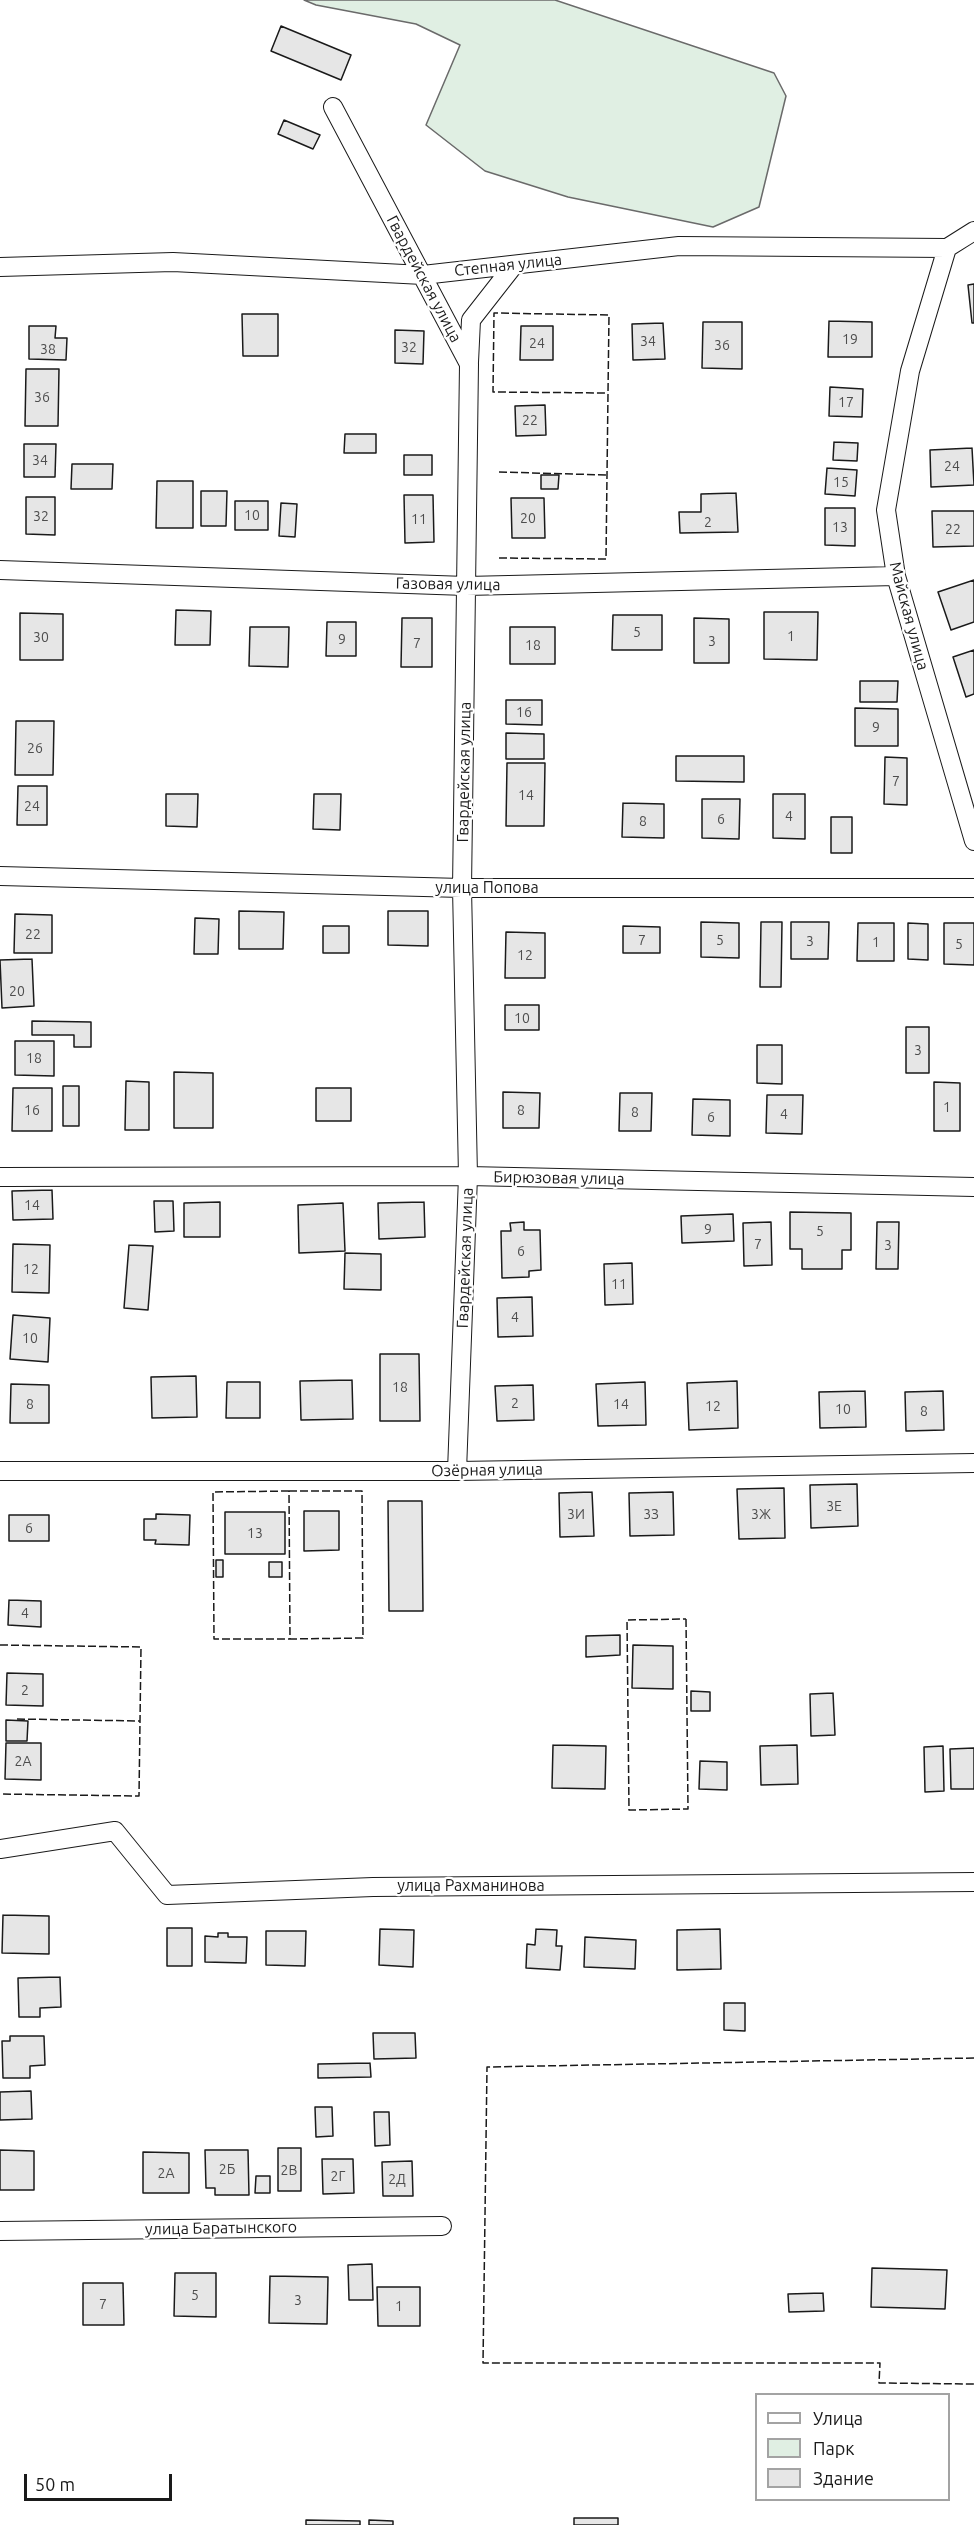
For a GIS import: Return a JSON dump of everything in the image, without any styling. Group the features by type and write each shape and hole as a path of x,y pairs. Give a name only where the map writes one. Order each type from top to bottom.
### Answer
{"street":[{"name":"Гвардейская улица","path":"333,107 469,364 462,888 468,1176 457,1471"},
{"path":"947,248 974,231"},
{"name":"Степная улица","path":"0,267 173,262 423,275 680,246 947,248"},
{"name":"Майская улица","path":"947,248 909,371 886,510 896,576 974,841"},
{"path":"469,364 471,320 514,265"},
{"name":"Газовая улица","path":"0,570 466,586 896,576"},
{"name":"улица Попова","path":"0,876 462,888 974,888"},
{"name":"Бирюзовая улица","path":"0,1177 468,1176 974,1187"},
{"name":"Озёрная улица","path":"0,1471 457,1471 974,1462"},
{"name":"улица Рахманинова","path":"0,1849 115,1832 167,1895 373,1887 974,1882"},
{"name":"улица Баратынского","path":"0,2231 442,2226"}],"green space":[{"path":"304,0 555,0 774,73 786,96 759,207 713,227 568,197 485,171 426,125 460,45 416,24 316,5"}],"building":[{"path":"281,26 351,55 341,80 271,51"},
{"path":"284,120 320,135 313,149 278,134"},
{"path":"974,284 974,323 972,323 968,285"},
{"path":"242,314 278,314 278,356 243,356"},
{"path":"829,321 872,322 872,357 828,357"},
{"path":"703,322 742,322 742,369 702,368"},
{"path":"663,323 665,359 633,360 632,324"},
{"path":"29,326 56,326 55,338 67,338 66,360 29,359"},
{"path":"521,326 553,326 553,360 520,360"},
{"path":"395,330 424,331 423,364 395,363"},
{"path":"26,369 59,369 58,426 25,426"},
{"path":"830,387 863,389 862,417 829,416"},
{"path":"545,405 546,435 516,436 515,406"},
{"path":"345,434 376,434 376,453 344,453"},
{"path":"834,442 858,443 857,461 833,460"},
{"path":"24,444 56,444 55,477 24,477"},
{"path":"972,448 974,485 931,487 930,450"},
{"path":"404,455 432,455 432,475 404,475"},
{"path":"72,464 113,464 112,489 71,489"},
{"path":"827,468 857,470 855,496 825,494"},
{"path":"541,475 559,475 558,489 541,489"},
{"path":"157,481 193,481 193,528 156,528"},
{"path":"201,491 227,491 226,526 201,526"},
{"path":"736,493 738,532 680,533 679,512 701,512 701,494"},
{"path":"404,495 433,495 434,542 405,543"},
{"path":"26,497 55,497 55,535 26,534"},
{"path":"511,498 544,498 545,538 512,538"},
{"path":"235,501 268,501 268,530 235,530"},
{"path":"281,503 297,504 295,537 279,536"},
{"path":"825,508 855,508 855,546 825,545"},
{"path":"932,511 974,511 974,546 933,547"},
{"path":"974,580 974,622 951,630 938,592"},
{"path":"176,610 211,611 210,645 175,645"},
{"path":"764,612 818,612 817,660 764,659"},
{"path":"20,613 63,614 63,660 20,660"},
{"path":"613,615 662,615 662,650 612,650"},
{"path":"402,618 432,618 432,667 401,667"},
{"path":"694,618 729,619 729,663 694,663"},
{"path":"327,622 356,622 356,656 326,656"},
{"path":"250,627 289,627 288,667 249,666"},
{"path":"510,627 555,627 555,664 510,664"},
{"path":"974,650 974,694 966,697 953,657"},
{"path":"860,681 898,681 897,702 860,702"},
{"path":"506,700 542,700 542,725 506,724"},
{"path":"855,708 898,709 898,746 855,746"},
{"path":"16,721 54,721 53,775 15,775"},
{"path":"506,733 544,734 544,759 506,759"},
{"path":"676,756 744,756 744,782 676,781"},
{"path":"885,757 907,758 907,805 884,804"},
{"path":"507,763 545,763 544,826 506,826"},
{"path":"18,786 47,786 47,825 17,825"},
{"path":"166,794 198,794 197,827 166,826"},
{"path":"314,794 341,794 340,830 313,829"},
{"path":"773,794 805,794 805,839 773,838"},
{"path":"702,799 740,799 739,839 702,838"},
{"path":"623,803 664,804 664,838 622,837"},
{"path":"831,817 852,817 852,853 831,853"},
{"path":"239,911 284,912 283,949 239,949"},
{"path":"388,911 428,911 428,946 388,945"},
{"path":"15,914 52,915 52,953 14,953"},
{"path":"195,918 219,919 218,954 194,954"},
{"path":"701,922 739,923 739,958 701,957"},
{"path":"761,922 782,922 781,987 760,987"},
{"path":"791,922 829,922 828,959 791,959"},
{"path":"858,923 894,923 894,961 857,961"},
{"path":"908,923 928,924 928,960 908,959"},
{"path":"944,923 974,923 974,965 944,964"},
{"path":"323,926 349,926 349,953 323,953"},
{"path":"623,926 660,927 660,953 623,953"},
{"path":"506,932 545,933 545,978 505,978"},
{"path":"32,959 34,1006 2,1008 0,960"},
{"path":"505,1005 539,1005 539,1030 505,1030"},
{"path":"32,1021 91,1022 91,1047 74,1047 74,1035 32,1035"},
{"path":"906,1027 929,1027 929,1073 906,1073"},
{"path":"15,1041 54,1041 54,1076 15,1075"},
{"path":"757,1045 782,1045 782,1084 757,1083"},
{"path":"174,1072 213,1073 213,1128 174,1128"},
{"path":"126,1081 149,1082 149,1130 125,1130"},
{"path":"934,1082 960,1083 960,1131 934,1131"},
{"path":"63,1086 79,1086 79,1126 63,1126"},
{"path":"13,1088 52,1088 52,1131 12,1131"},
{"path":"316,1088 351,1088 351,1121 316,1121"},
{"path":"503,1092 540,1093 539,1128 503,1128"},
{"path":"620,1093 652,1093 651,1131 619,1131"},
{"path":"767,1095 803,1095 802,1134 766,1133"},
{"path":"693,1099 730,1100 730,1136 692,1135"},
{"path":"52,1190 53,1219 13,1220 12,1191"},
{"path":"154,1201 173,1201 174,1231 155,1232"},
{"path":"220,1202 220,1237 184,1237 184,1203"},
{"path":"424,1202 425,1237 379,1239 378,1203"},
{"path":"343,1203 345,1251 299,1253 298,1205"},
{"path":"790,1212 851,1213 851,1250 842,1250 842,1269 802,1269 802,1249 790,1249"},
{"path":"733,1214 734,1241 682,1243 681,1216"},
{"path":"524,1222 524,1230 540,1230 541,1270 529,1271 529,1277 502,1278 501,1231 511,1231 510,1223"},
{"path":"771,1222 772,1265 744,1266 743,1223"},
{"path":"877,1222 899,1222 898,1269 876,1269"},
{"path":"13,1244 50,1245 49,1293 12,1292"},
{"path":"129,1245 153,1246 148,1310 124,1308"},
{"path":"345,1253 381,1254 381,1290 344,1289"},
{"path":"632,1263 633,1304 605,1305 604,1264"},
{"path":"532,1297 533,1336 498,1337 497,1298"},
{"path":"13,1315 50,1318 48,1362 10,1359"},
{"path":"380,1354 419,1354 420,1421 380,1421"},
{"path":"196,1376 197,1417 152,1418 151,1377"},
{"path":"352,1380 353,1419 301,1420 300,1381"},
{"path":"737,1381 738,1428 689,1430 687,1383"},
{"path":"227,1382 260,1382 260,1418 226,1418"},
{"path":"645,1382 646,1425 598,1426 596,1384"},
{"path":"11,1384 49,1385 49,1423 10,1423"},
{"path":"533,1385 534,1420 497,1421 495,1386"},
{"path":"865,1391 866,1427 820,1428 819,1392"},
{"path":"943,1391 944,1430 906,1431 905,1392"},
{"path":"857,1484 858,1526 811,1528 810,1485"},
{"path":"784,1488 785,1538 739,1539 737,1489"},
{"path":"592,1492 594,1536 560,1537 559,1493"},
{"path":"673,1492 674,1535 630,1536 629,1493"},
{"path":"388,1501 422,1501 423,1611 389,1611"},
{"path":"304,1511 339,1511 339,1550 304,1551"},
{"path":"225,1512 285,1512 285,1554 225,1554"},
{"path":"156,1514 190,1515 189,1545 155,1544 156,1540 144,1540 144,1519 156,1519"},
{"path":"9,1515 49,1515 49,1541 9,1541"},
{"path":"216,1560 223,1560 223,1577 216,1577"},
{"path":"269,1562 282,1562 282,1577 269,1577"},
{"path":"9,1600 41,1601 41,1627 8,1625"},
{"path":"620,1635 620,1655 586,1657 586,1636"},
{"path":"633,1645 673,1646 673,1689 632,1688"},
{"path":"7,1673 43,1674 43,1706 6,1705"},
{"path":"691,1691 710,1692 710,1711 691,1711"},
{"path":"833,1693 835,1735 811,1736 810,1694"},
{"path":"6,1720 28,1721 27,1741 6,1741"},
{"path":"6,1743 41,1743 41,1780 5,1779"},
{"path":"553,1745 606,1746 605,1789 552,1788"},
{"path":"797,1745 798,1784 761,1785 760,1746"},
{"path":"943,1746 944,1791 925,1792 924,1747"},
{"path":"974,1748 974,1789 951,1789 950,1749"},
{"path":"700,1761 727,1762 727,1790 699,1789"},
{"path":"3,1915 49,1916 49,1954 2,1953"},
{"path":"167,1928 192,1928 192,1966 167,1966"},
{"path":"380,1929 414,1930 413,1967 379,1965"},
{"path":"536,1929 557,1930 556,1946 562,1946 560,1970 526,1968 527,1944 535,1945"},
{"path":"720,1929 721,1969 677,1970 677,1930"},
{"path":"266,1931 306,1931 305,1966 266,1965"},
{"path":"218,1933 228,1933 228,1937 247,1937 246,1963 205,1962 205,1936 218,1937"},
{"path":"585,1937 636,1940 635,1969 584,1967"},
{"path":"60,1977 61,2007 40,2008 40,2017 19,2017 18,1978"},
{"path":"724,2003 745,2003 745,2031 724,2030"},
{"path":"373,2033 415,2033 416,2058 374,2059"},
{"path":"10,2036 44,2036 45,2065 30,2066 30,2078 3,2078 2,2041 10,2041"},
{"path":"370,2063 371,2077 318,2078 318,2064"},
{"path":"31,2091 32,2119 0,2120 0,2092"},
{"path":"315,2107 332,2107 333,2136 316,2137"},
{"path":"374,2112 389,2112 390,2145 375,2146"},
{"path":"278,2148 301,2148 301,2191 278,2191"},
{"path":"0,2150 34,2151 34,2190 0,2190"},
{"path":"205,2150 248,2150 249,2195 215,2195 215,2188 206,2188"},
{"path":"143,2152 189,2153 189,2193 143,2193"},
{"path":"322,2159 353,2159 354,2193 323,2194"},
{"path":"412,2161 413,2196 383,2196 382,2162"},
{"path":"256,2176 270,2176 270,2193 255,2193"},
{"path":"372,2264 373,2300 349,2300 348,2265"},
{"path":"872,2268 947,2270 945,2309 871,2307"},
{"path":"175,2273 216,2273 216,2317 174,2316"},
{"path":"270,2276 328,2277 327,2324 269,2323"},
{"path":"83,2283 123,2283 124,2325 83,2325"},
{"path":"377,2287 420,2287 420,2326 378,2326"},
{"path":"823,2293 824,2311 789,2312 788,2294"},
{"path":"574,2518 618,2518 618,2525 574,2525"},
{"path":"306,2520 360,2521 360,2525 306,2525"},
{"path":"369,2520 393,2521 393,2525 369,2525"}],"fence":[{"path":"499,558 606,559 609,315 494,313 493,392 608,393"},
{"path":"499,472 607,475"},
{"path":"289,1491 362,1491 363,1638 290,1639 289,1491"},
{"path":"289,1491 213,1492 214,1639 290,1639"},
{"path":"686,1619 688,1809 629,1810 627,1620 686,1619"},
{"path":"0,1645 141,1647 139,1796 0,1794"},
{"path":"17,1719 140,1721"},
{"path":"974,2058 487,2067 483,2363 880,2363 879,2383 974,2384"}]}
